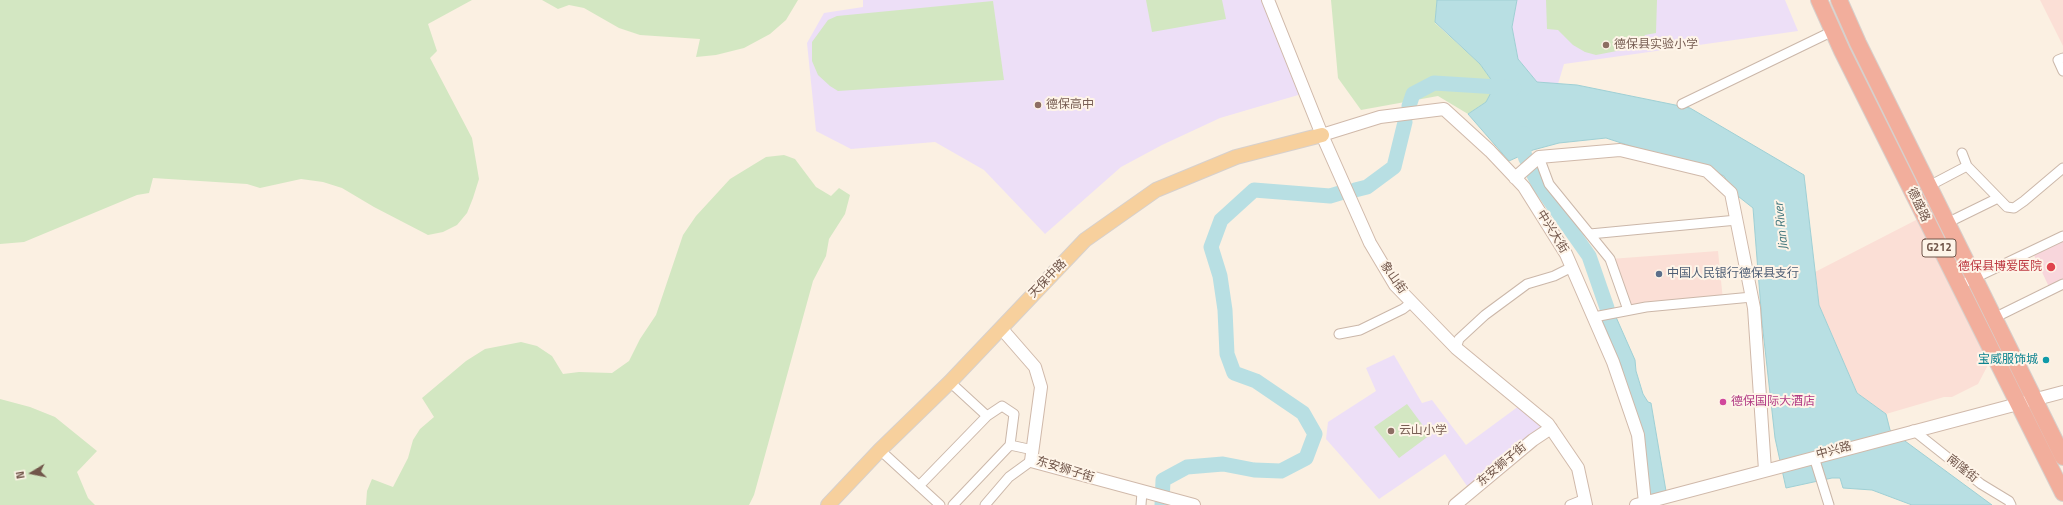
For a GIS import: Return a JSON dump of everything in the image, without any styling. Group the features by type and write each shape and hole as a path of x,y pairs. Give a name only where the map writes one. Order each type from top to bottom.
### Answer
{"highway":[{"name":"德盛路","path":"1819,0 1958,286 2063,494"},
{"name":"G212","path":"1839,0 1858,43 2063,458"}],"main road":[{"name":"天保中路","path":"828,505 880,450 950,382 1085,240 1156,190 1236,157 1322,136"}],"street":[{"name":"象山街","path":"1268,0 1322,136 1370,243 1396,285 1456,348 1551,428 1578,468 1586,502"},
{"path":"1682,104 1833,31"},
{"path":"2063,58 2058,60 2063,71"},
{"name":"中兴大街","path":"1322,136 1380,117 1444,109 1490,151 1524,188 1566,254 1613,362 1638,435 1640,504"},
{"path":"1515,178 1539,157 1620,150 1707,171 1731,193 1752,297 1770,468"},
{"path":"1962,153 1967,166 2007,207 2014,208 2063,168"},
{"path":"1539,157 1549,184 1610,259 1628,310"},
{"path":"1929,186 1967,166"},
{"path":"1947,223 1998,198"},
{"path":"1590,234 1737,220"},
{"path":"1958,286 2063,236"},
{"path":"1456,348 1459,339 1485,315 1527,284 1554,276 1572,267"},
{"path":"1994,318 2063,284"},
{"path":"1594,317 1646,307 1752,297"},
{"path":"1339,334 1360,330 1403,310 1412,302"},
{"name":"东安狮子街","path":"1001,328 1035,367 1041,387 1032,456 1142,492 1193,505"},
{"path":"950,382 987,416"},
{"name":"中兴路","path":"1640,504 2017,402 2063,392"},
{"path":"918,486 987,416 1002,406 1014,414 1010,445 953,505"},
{"name":"东安狮子街","path":"1455,505 1533,440 1551,428"},
{"name":"南隆街","path":"1913,430 1981,484 2009,501 2011,505"},
{"path":"984,505 1009,477 1032,456 1010,445"},
{"path":"880,450 940,505"},
{"path":"1814,457 1829,505"},
{"path":"2048,465 2063,458"},
{"path":"1141,505 1142,492"},
{"path":"1570,505 1586,502"}],"shaded area":[{"name":"德保高中","path":"863,0 1268,0 1305,93 1220,118 1162,145 1121,167 1045,234 984,170 935,142 851,149 816,131 807,43 824,13 863,7"},
{"name":"德保县实验小学","path":"1517,0 1785,0 1798,31 1564,64 1558,84 1537,82 1518,59 1512,27"},
{"path":"2040,0 2063,0 2063,46"},
{"path":"1918,219 1989,363 1978,384 1952,397 1944,397 1886,414 1857,393 1819,305 1815,272"},
{"name":"德保县博爱医院","path":"2063,238 2063,282 2050,289 2033,253"},
{"path":"1718,251 1723,300 1628,310 1610,259"},
{"name":"云山小学","path":"1394,355 1422,403 1432,400 1466,445 1523,403 1548,424 1469,489 1445,454 1379,499 1326,439 1328,422 1376,391 1366,368"}],"green space":[{"path":"0,0 472,0 428,24 437,51 430,58 472,138 479,179 467,213 457,225 443,232 428,235 374,207 342,188 323,182 301,179 260,188 247,184 153,178 149,193 137,195 24,242 0,244"},
{"path":"542,0 798,0 786,20 770,34 744,48 716,55 696,57 700,39 640,35 619,28 584,8 569,5 558,9"},
{"path":"1146,0 1222,0 1226,19 1152,32"},
{"path":"1331,0 1437,0 1435,23 1480,64 1495,85 1486,102 1468,114 1438,96 1361,110 1338,78"},
{"path":"1546,0 1657,0 1656,33 1645,35 1641,41 1622,50 1596,55 1585,52 1573,45 1558,30 1547,29"},
{"path":"993,1 1004,80 838,91 818,75 812,61 812,42 828,20 837,16"},
{"path":"784,155 795,159 816,187 831,196 839,188 850,195 845,214 829,239 826,256 813,281 754,495 749,505 366,505 367,491 372,479 393,487 408,458 413,440 420,429 434,417 422,398 466,361 485,349 521,342 537,346 552,356 563,374 579,372 612,373 629,361 640,339 656,315 683,235 696,216 730,179 766,157"},
{"path":"0,399 30,407 55,417 97,451 77,472 88,498 95,505 0,505"},
{"path":"1407,404 1430,435 1399,458 1374,427"}],"water":[{"name":"Jian River","path":"1437,0 1517,0 1512,27 1518,59 1537,82 1577,85 1690,108 1804,175 1819,305 1857,393 1886,414 1890,430 1992,505 1912,505 1872,490 1843,488 1840,478 1832,478 1786,488 1775,438 1762,322 1753,208 1734,193 1724,176 1696,163 1667,158 1606,138 1559,143 1533,150 1509,161 1468,114 1486,102 1495,85 1480,64 1435,22"},
{"path":"1616,317 1635,360 1636,371 1643,394 1648,402 1651,403 1666,491 1650,495 1621,365 1602,320"}],"waterway":[{"path":"1409,106 1413,94 1434,83 1514,88"},
{"path":"1355,190 1367,187 1394,167 1405,122"},
{"path":"1524,134 1524,153 1526,159"},
{"path":"1533,173 1539,185 1589,256 1607,308"},
{"path":"1162,505 1163,480 1187,467 1223,464 1254,470 1281,471 1306,458 1315,434 1303,413 1256,381 1234,373 1227,354 1225,310 1220,276 1211,247 1221,220 1254,190 1330,196 1340,193"}],"place":[{"name":"德保县实验小学","path":"1606,45"},
{"name":"德保高中","path":"1038,105"},
{"name":"德保县博爱医院","path":"2051,267"},
{"name":"中国人民银行德保县支行","path":"1659,274"},
{"name":"宝威服饰城","path":"2046,360"},
{"name":"德保国际大酒店","path":"1723,402"},
{"name":"云山小学","path":"1391,431"}]}
